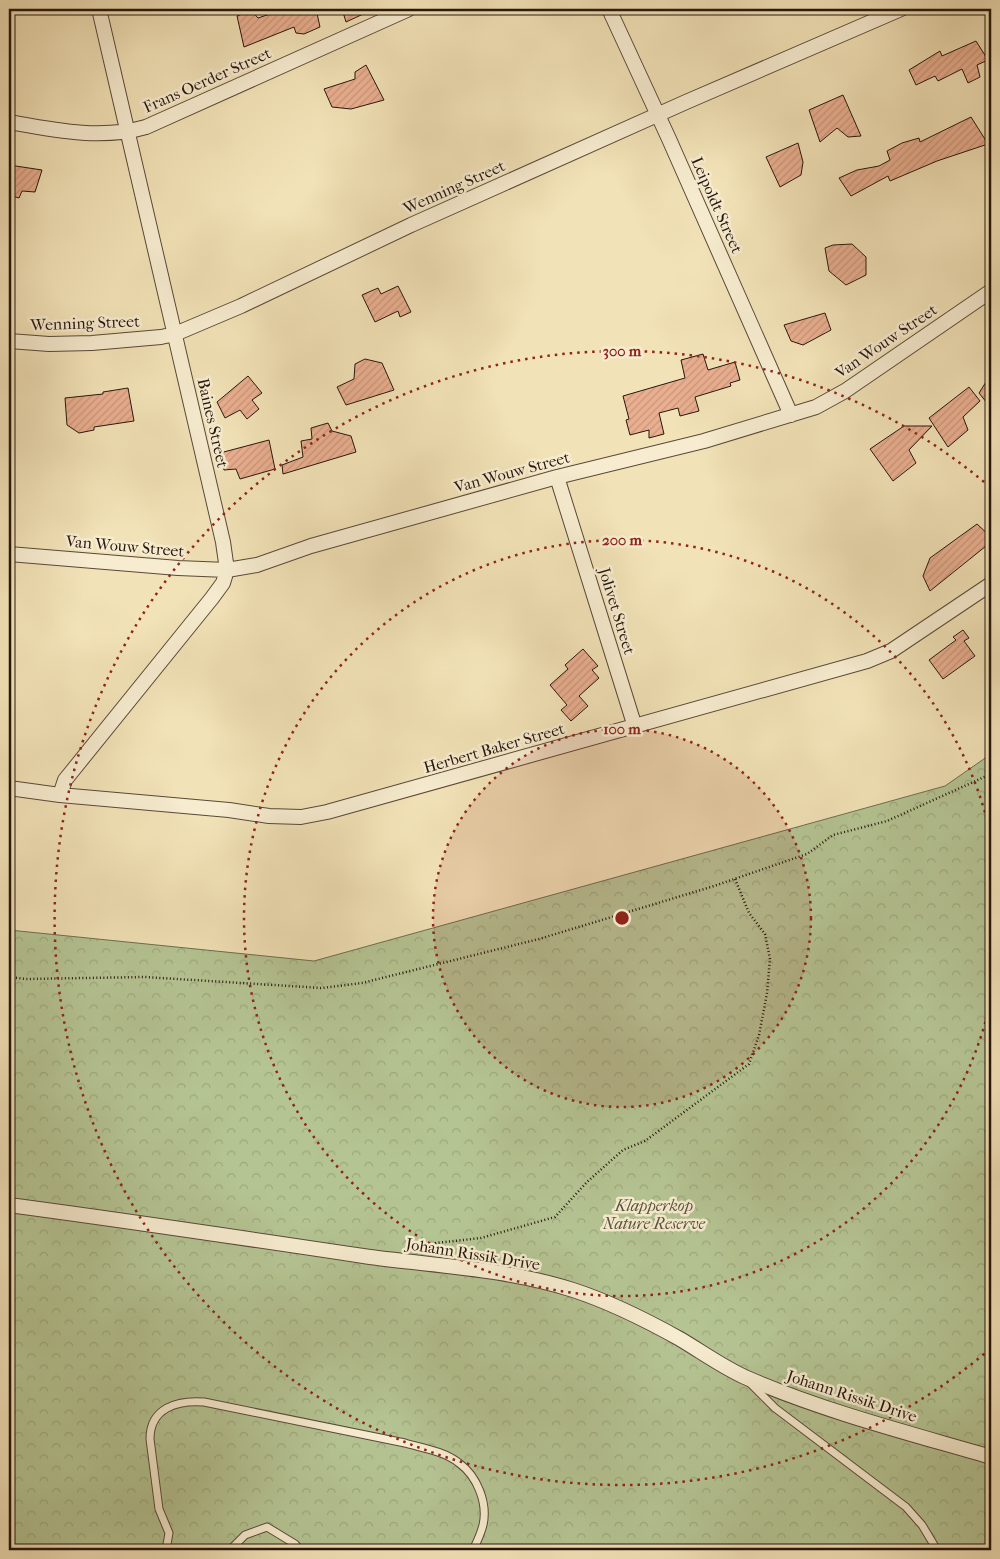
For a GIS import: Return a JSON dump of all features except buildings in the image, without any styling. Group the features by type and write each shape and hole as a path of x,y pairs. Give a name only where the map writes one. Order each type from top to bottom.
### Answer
{"street":[{"name":"Baines Street","path":"99,9 223,542 227,570"},
{"name":"Frans Oerder Street","path":"9,122 69,132 103,134 128,132 146,127 409,9"},
{"name":"Leipoldt Street","path":"609,9 791,415"},
{"name":"Wenning Street","path":"9,341 49,344 92,343 175,334 241,306 411,225 901,9"},
{"name":"Van Wouw Street","path":"9,554 178,568 227,570 257,565 311,546 557,477 704,441 816,407 845,391 991,291"},
{"name":"Jolivet Street","path":"557,477 635,727"},
{"path":"60,795 65,780 212,598 223,582 227,570"},
{"name":"Herbert Baker Street","path":"9,788 60,795 229,810 270,816 301,817 336,810 867,661 898,647 991,584"},
{"name":"Johann Rissik Drive","path":"9,1205 390,1260 495,1272 547,1283 596,1298 634,1316 679,1339 744,1377 864,1420 991,1457"}],"lane":[{"path":"744,1377 776,1408 906,1507 922,1525 937,1550"},
{"path":"166,1550 169,1533 160,1508 150,1428 160,1413 169,1407 193,1401 404,1443 449,1457 459,1463 469,1473 481,1495 484,1509 483,1524 474,1550"},
{"path":"230,1550 245,1535 267,1527 295,1544 300,1550"}],"path":[{"path":"9,977 26,979 145,977 322,988 362,983 539,939 735,879 807,854 833,835 887,821 991,774"},
{"path":"422,1254 436,1243 480,1238 555,1218 587,1182 623,1150 645,1141 749,1064 759,1035 766,1002 770,959 765,934 749,914 735,879"}],"green space":[{"name":"Klapperkop Nature Reserve","path":"991,754 991,1550 9,1550 9,930 314,961 945,786"}]}
